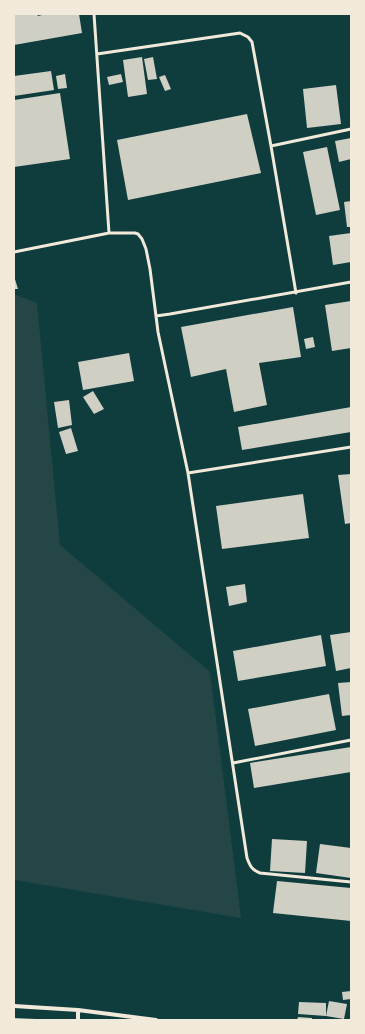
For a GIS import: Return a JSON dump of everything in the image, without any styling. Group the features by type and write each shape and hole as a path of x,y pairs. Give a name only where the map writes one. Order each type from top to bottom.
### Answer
{"street":[{"path":"14,1006 78,1010 156,1020"},
{"path":"78,1010 78,1020"}],"lane":[{"path":"94,14 109,233"},
{"path":"97,54 240,33 245,35 252,42 296,293"},
{"path":"271,146 351,129"},
{"path":"14,252 109,233 135,233 142,239 146,249 150,269 158,332 188,473 247,858 250,867 255,872 351,882"},
{"path":"156,316 296,293 351,282"},
{"path":"188,473 351,447"},
{"path":"233,763 351,740"}],"shaded area":[{"path":"14,294 37,303 60,545 210,672 241,918 14,880"}],"building":[{"path":"14,14 37,14 38,16 46,14 79,14 82,33 14,45"},
{"path":"142,57 147,94 128,97 123,60"},
{"path":"153,57 157,79 148,80 144,59"},
{"path":"51,71 54,90 14,96 14,76"},
{"path":"65,74 67,88 58,89 56,76"},
{"path":"121,74 123,82 109,85 107,77"},
{"path":"165,75 171,89 165,91 159,77"},
{"path":"336,85 341,124 307,128 303,89"},
{"path":"60,93 70,159 14,167 14,100"},
{"path":"247,114 261,173 128,200 117,140"},
{"path":"351,138 351,159 339,162 335,141"},
{"path":"327,147 340,210 316,215 303,152"},
{"path":"351,201 351,227 347,227 344,202"},
{"path":"351,233 351,262 333,265 329,236"},
{"path":"14,276 18,289 14,289"},
{"path":"351,301 351,348 332,351 325,305"},
{"path":"293,307 301,357 259,363 267,405 234,412 226,369 191,377 181,327"},
{"path":"313,337 315,347 306,349 304,339"},
{"path":"129,353 134,381 83,390 78,362"},
{"path":"93,391 104,409 94,414 83,397"},
{"path":"69,400 72,425 58,428 54,402"},
{"path":"351,407 351,432 242,450 238,427"},
{"path":"71,428 78,451 66,454 59,432"},
{"path":"351,474 351,523 345,524 338,475"},
{"path":"303,494 309,538 222,549 216,506"},
{"path":"245,584 247,602 229,606 226,587"},
{"path":"351,632 351,668 336,671 330,635"},
{"path":"321,635 326,666 238,681 233,651"},
{"path":"351,682 351,715 342,716 338,683"},
{"path":"329,694 336,730 255,746 248,709"},
{"path":"351,747 351,772 254,788 250,763"},
{"path":"272,839 307,841 305,873 270,871"},
{"path":"320,844 351,848 351,878 316,873"},
{"path":"277,881 351,888 351,921 273,913"},
{"path":"351,991 351,999 343,1000 342,992"},
{"path":"329,1001 347,1004 344,1019 326,1016"},
{"path":"299,1002 326,1003 326,1016 298,1014"},
{"path":"298,1017 312,1018 312,1020 297,1020"},
{"path":"14,1018 36,1019 36,1020 14,1020"}]}
